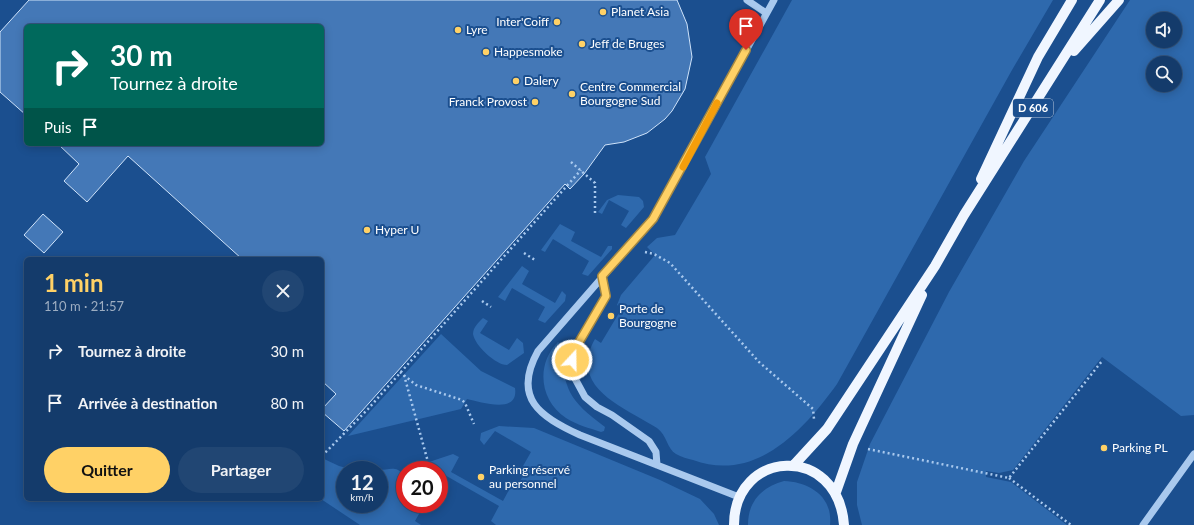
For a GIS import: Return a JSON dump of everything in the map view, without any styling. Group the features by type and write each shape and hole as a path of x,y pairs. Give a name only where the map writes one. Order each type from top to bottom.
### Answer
{"main road":[{"name":"D 606","path":"964,215 1038,57 1072,0"},
{"name":"D 606","path":"793,466 827,429 935,266 964,215 1058,69 1100,0"},
{"name":"D 606","path":"1058,69 1119,0"},
{"name":"D 606","path":"836,492 853,444 935,266"},
{"path":"734,525 734,514 738,497 748,483 761,473 776,467 793,466 809,470 824,479 836,492 843,509 844,525"}],"street":[{"path":"747,0 766,13"},
{"path":"738,497 556,424 543,415 535,405 529,391 528,377 530,366 538,351 653,219 774,0"},
{"path":"602,276 606,296 575,349 572,360 572,373 585,397 596,407 612,415 649,441 656,452 657,465"},
{"path":"1143,525 1194,454"}],"path":[{"path":"571,162 596,183 595,216"},
{"path":"324,454 343,437 581,170"},
{"path":"645,252 654,254 670,263 759,362 813,409 814,419 827,429"},
{"path":"524,253 535,260"},
{"path":"482,301 491,307"},
{"path":"1009,478 1102,361"},
{"path":"400,372 416,385 462,400 465,403 474,424"},
{"path":"404,374 428,461"},
{"path":"853,444 874,452 1009,478 1071,525"}],"shaded area":[{"path":"792,0 1053,0 1012,70 837,384 809,419 794,434 776,448 758,458 737,464 716,465 676,454 671,449 663,434 657,428 616,404 604,394 594,383 589,371 588,356 595,339 601,343 622,308 617,305 621,295 655,255 647,247 657,238 675,235 711,174 705,157"},
{"path":"1130,0 1194,0 1194,415 1181,416 1102,357 1013,470 999,473 986,471 986,477 1011,482 1067,525 862,525 857,505 857,482 870,444 949,292 1024,161"},
{"path":"618,195 639,197 643,201 644,207 626,228 621,225 629,211 609,200 602,214 598,212 607,200"},
{"path":"560,224 575,232 571,241 601,257 608,246 612,246 612,249 588,276 582,274 589,261 553,239 545,252 541,250"},
{"path":"522,266 529,271 522,284 555,303 562,291 566,295 565,301 545,323 538,320 545,307 512,288 505,301 498,297"},
{"path":"483,318 488,321 480,333 509,350 517,338 523,343 524,353 507,365 497,362 487,354 478,344 473,334 475,327"},
{"path":"441,334 481,371 515,388 515,396 511,402 498,405 467,399 461,409 348,436"},
{"path":"558,342 562,345 564,373 570,393 583,409 605,427 604,431 601,432 583,426 566,418 550,402 544,382 544,371 546,361"},
{"path":"499,426 534,428 660,480 700,499 714,514 719,525 496,525 491,521 499,506 448,477 448,461 432,461 453,454 459,457 451,472 503,501 511,486 516,488 527,469 523,466 531,452 495,431 484,445 480,440 481,433"},
{"path":"324,459 336,465 336,509 324,501"},
{"path":"388,469 393,469 396,470 396,513 420,513 415,521 421,525 360,525 342,513 388,513"},
{"path":"784,481 802,484 818,492 828,506 830,525 748,525 751,509 758,496 769,487"}],"building":[{"name":"Hyper U","path":"29,0 677,0 687,24 692,57 685,89 672,111 665,119 647,133 624,142 605,145 584,174 570,189 565,184 344,431 324,414 324,407 336,394 324,383 324,257 240,257 128,156 87,202 64,181 79,164 60,146 324,146 324,24 24,24 24,113 0,92 0,32"},
{"path":"43,214 63,232 44,253 24,235"}],"slow traffic":[{"path":"683,167 717,103"}],"place":[{"name":"Planet Asia","path":"603,12"},
{"name":"Inter'Coiff","path":"557,22"},
{"name":"Lyre","path":"458,30"},
{"name":"Jeff de Bruges","path":"582,44"},
{"name":"Happesmoke","path":"486,52"},
{"name":"Dalery","path":"516,81"},
{"name":"Centre Commercial Bourgogne Sud","path":"572,94"},
{"name":"Franck Provost","path":"535,102"},
{"name":"Hyper U","path":"367,230"},
{"name":"Porte de Bourgogne","path":"611,316"},
{"name":"Parking PL","path":"1104,448"},
{"name":"Parking réservé au personnel","path":"481,477"}],"route":[{"path":"572,360 575,349 606,296 602,276 653,219 746,50"}]}
